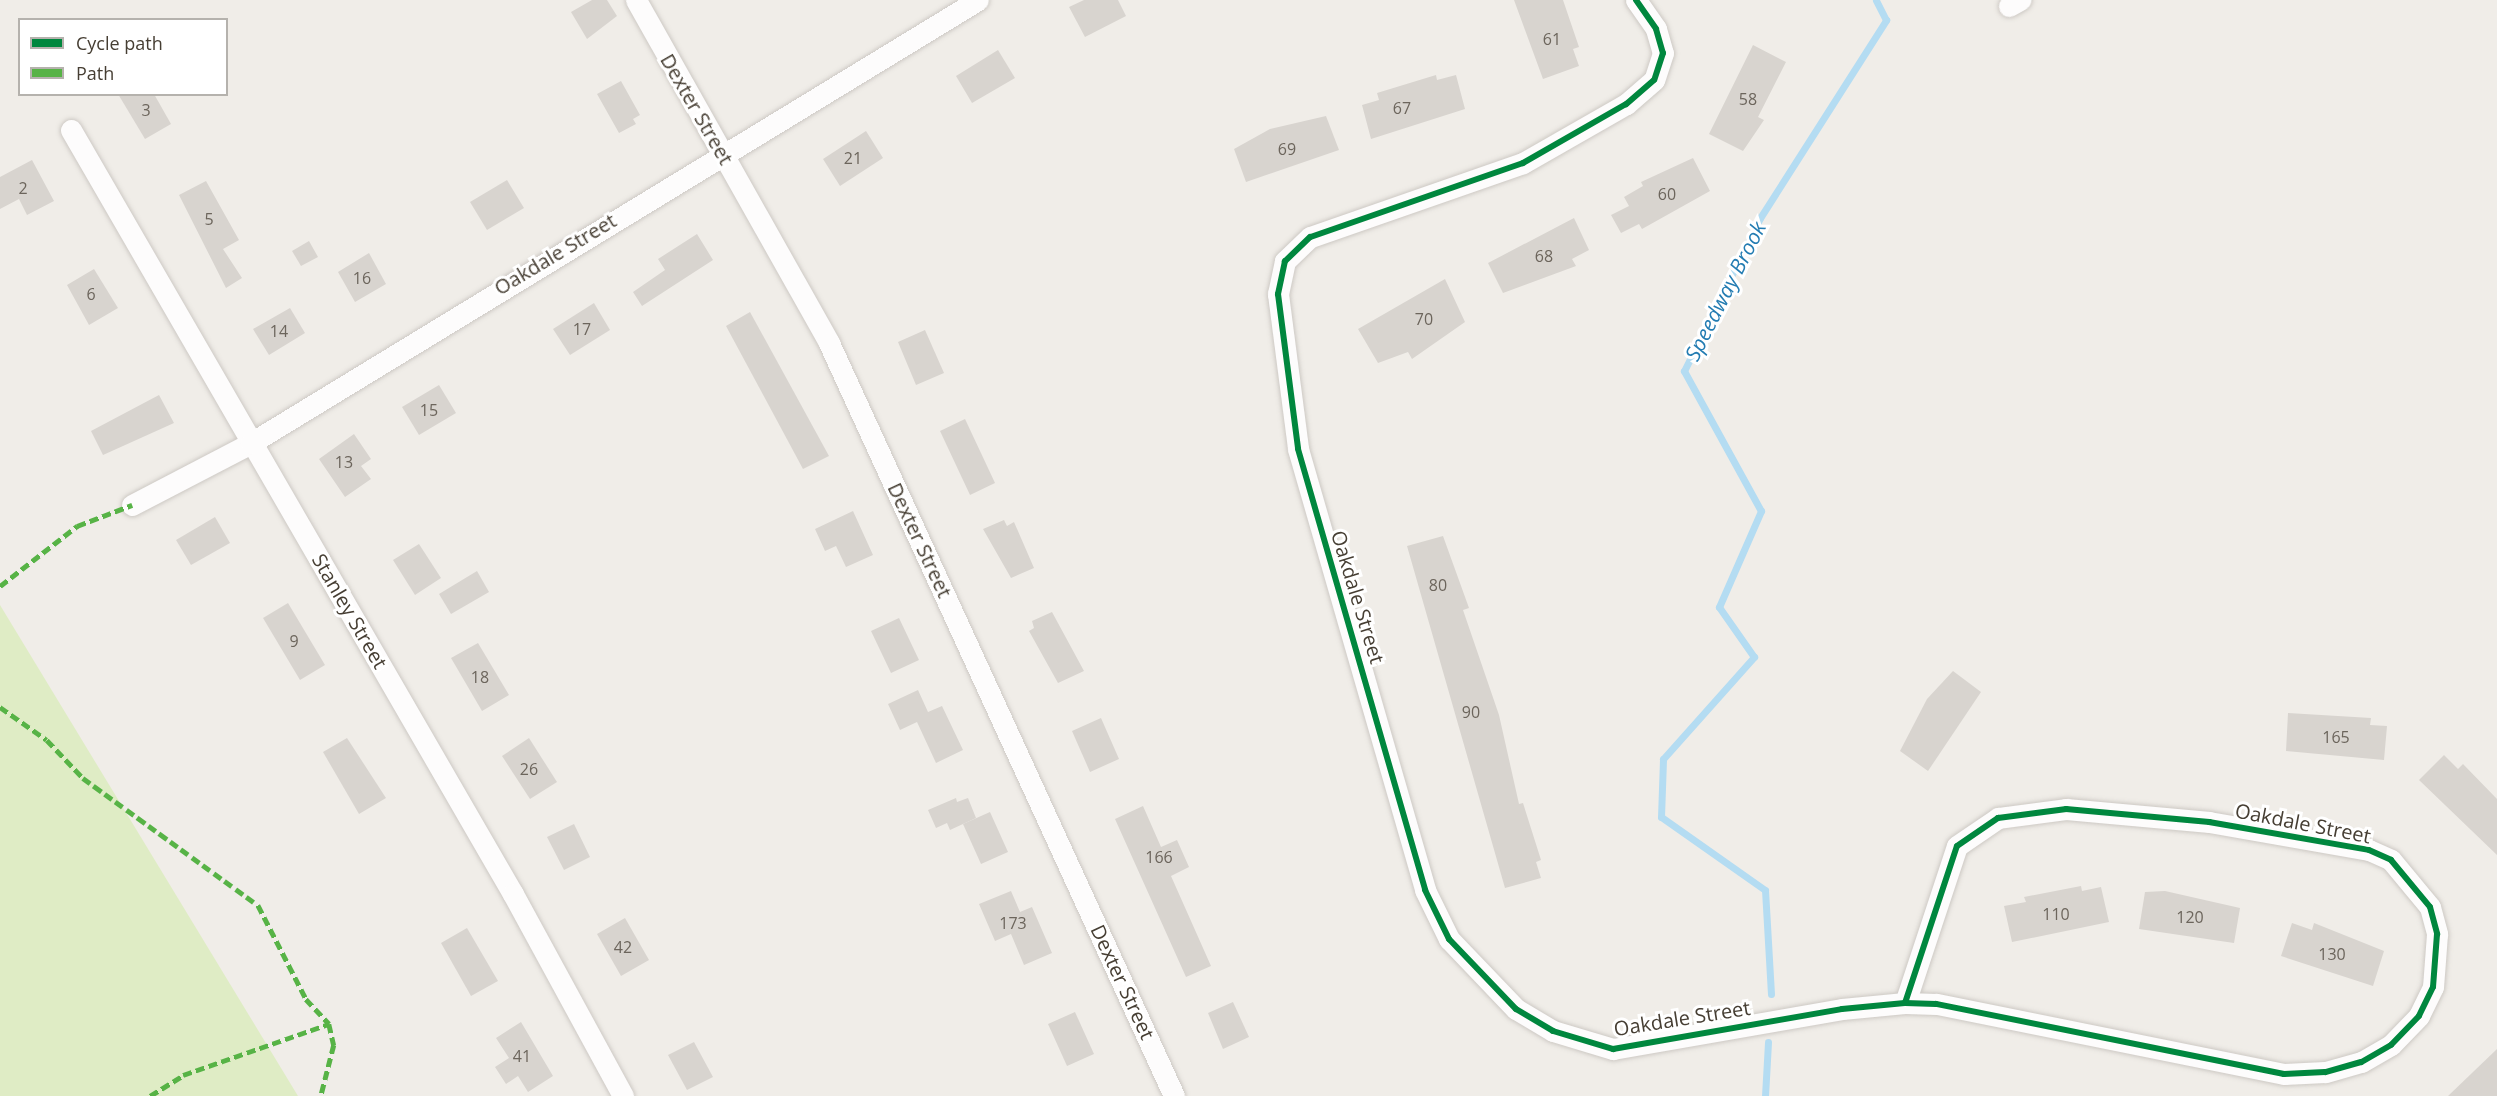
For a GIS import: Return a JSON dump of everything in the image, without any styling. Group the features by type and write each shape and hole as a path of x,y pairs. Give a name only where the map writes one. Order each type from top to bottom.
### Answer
{"street":[{"name":"Dexter Street","path":"636,0 829,344 1174,1096"},
{"name":"Oakdale Street","path":"132,505 251,443 722,153 978,0"},
{"name":"Oakdale Street","path":"1636,0 1656,29 1663,53 1654,80 1626,104 1523,163 1310,237 1285,261 1278,294 1301,460 1425,890 1449,939 1516,1009 1553,1031 1613,1049 1842,1009 1936,1004 2227,1065 2284,1074 2325,1072 2361,1062 2391,1046 2420,1016 2433,987 2437,934 2430,907 2411,881 2391,860 2369,849 2209,822 2111,811 2028,811 1998,818 1957,846 1905,1004"},
{"name":"Stanley Street","path":"71,130 513,894 623,1096"}],"green space":[{"path":"0,605 298,1096 0,1096"}],"building":[{"path":"592,0 607,0 617,16 587,39 571,12"},
{"path":"1084,0 1118,0 1126,16 1085,37 1069,7"},
{"path":"1514,0 1563,0 1579,47 1573,49 1579,66 1543,79"},
{"path":"1753,45 1786,62 1758,117 1764,120 1743,151 1709,134"},
{"path":"998,50 1015,78 972,103 956,76"},
{"path":"1436,75 1437,80 1456,75 1465,109 1371,139 1362,105 1379,100 1377,93"},
{"path":"621,81 640,115 633,119 636,124 619,133 597,94"},
{"path":"119,96 155,96 171,124 145,139"},
{"path":"1326,116 1339,150 1246,182 1234,149 1270,129"},
{"path":"866,131 883,158 840,186 823,159"},
{"path":"1693,158 1710,191 1642,229 1639,224 1621,233 1611,215 1629,206 1624,197 1643,186 1641,182"},
{"path":"32,160 54,201 27,215 19,199 0,209 0,177"},
{"path":"507,180 524,208 487,230 470,202"},
{"path":"206,181 239,240 223,249 242,278 226,288 179,195"},
{"path":"1574,218 1589,250 1572,259 1576,266 1503,293 1488,263"},
{"path":"697,234 713,260 642,306 633,292 665,270 658,259"},
{"path":"309,241 318,257 301,266 292,251"},
{"path":"369,253 386,284 355,302 338,272"},
{"path":"94,269 118,308 89,325 67,285"},
{"path":"1445,279 1465,322 1412,359 1408,352 1378,363 1358,329"},
{"path":"594,303 610,330 570,355 553,329"},
{"path":"290,308 305,333 269,355 253,329"},
{"path":"750,312 829,456 803,469 726,326"},
{"path":"925,330 944,373 916,385 898,342"},
{"path":"439,385 456,413 419,435 402,407"},
{"path":"159,395 174,423 103,455 91,431"},
{"path":"965,419 995,483 970,495 940,431"},
{"path":"354,434 371,459 361,466 371,479 345,497 319,459"},
{"path":"853,511 873,555 846,567 836,546 825,551 815,529"},
{"path":"215,517 230,543 191,565 176,540"},
{"path":"1004,520 1007,526 1014,522 1034,568 1011,578 983,529"},
{"path":"1443,536 1469,608 1463,610 1499,715 1519,804 1523,803 1541,860 1536,862 1541,878 1505,888 1407,546"},
{"path":"419,544 441,578 415,595 393,560"},
{"path":"477,571 489,592 451,614 439,594"},
{"path":"288,603 325,665 300,680 263,618"},
{"path":"1052,612 1084,671 1058,683 1029,631 1034,628 1032,621"},
{"path":"899,618 919,660 891,673 871,631"},
{"path":"478,643 509,695 482,711 451,658"},
{"path":"1953,671 1981,692 1928,771 1900,751 1927,699"},
{"path":"918,690 928,712 942,706 963,750 936,763 917,722 900,730 888,704"},
{"path":"2288,713 2371,718 2370,725 2387,726 2384,760 2286,751"},
{"path":"1101,718 1119,759 1090,772 1072,731"},
{"path":"347,738 386,798 359,814 323,752"},
{"path":"529,738 557,782 530,799 502,756"},
{"path":"2444,755 2458,769 2463,764 2497,799 2497,855 2419,780"},
{"path":"956,798 957,802 968,798 976,818 950,830 947,823 936,828 928,810"},
{"path":"1143,806 1161,847 1177,840 1189,867 1171,876 1211,966 1186,977 1115,819"},
{"path":"990,812 1008,852 981,864 963,824"},
{"path":"574,824 590,857 564,870 547,837"},
{"path":"2081,886 2082,891 2101,887 2109,922 2012,942 2004,906 2026,902 2024,897"},
{"path":"1011,891 1020,912 1032,907 1052,953 1024,965 1011,934 995,941 979,904"},
{"path":"2165,891 2240,908 2234,943 2139,929 2145,892"},
{"path":"625,918 649,960 621,976 597,934"},
{"path":"2292,923 2312,930 2314,923 2384,951 2373,986 2281,956"},
{"path":"467,928 498,981 471,996 441,943"},
{"path":"1233,1002 1249,1037 1223,1049 1208,1013"},
{"path":"1075,1012 1094,1054 1067,1066 1048,1024"},
{"path":"521,1022 553,1076 528,1092 518,1076 506,1084 495,1067 509,1058 496,1038"},
{"path":"694,1042 713,1077 687,1090 668,1055"},
{"path":"2497,1049 2497,1096 2448,1096"}],"waterway":[{"name":"Speedway Brook","path":"1771,994 1765,890 1661,817 1663,759 1754,657 1719,607 1761,511 1684,371 1760,218 1886,20 1876,0"},
{"name":"Speedway Brook","path":"1765,1096 1768,1042"}],"marked path":[{"path":"0,586 77,526 132,505"},
{"path":"0,707 47,740 83,778 258,905 306,999 329,1024 334,1045 321,1096"},
{"path":"150,1096 183,1075 329,1024"}],"cycle path":[{"path":"1636,0 1656,29 1663,53 1654,80 1626,104 1523,163 1310,237 1285,261 1278,294 1298,449 1425,890 1449,939 1516,1009 1553,1031 1613,1049 1842,1009 1905,1003"},
{"path":"2066,809 2209,822 2369,850 2391,860 2430,907 2437,934 2433,987 2419,1016 2391,1045 2361,1062 2325,1072 2284,1074 1936,1004 1905,1003 1957,846 1998,818 2066,809"}]}
